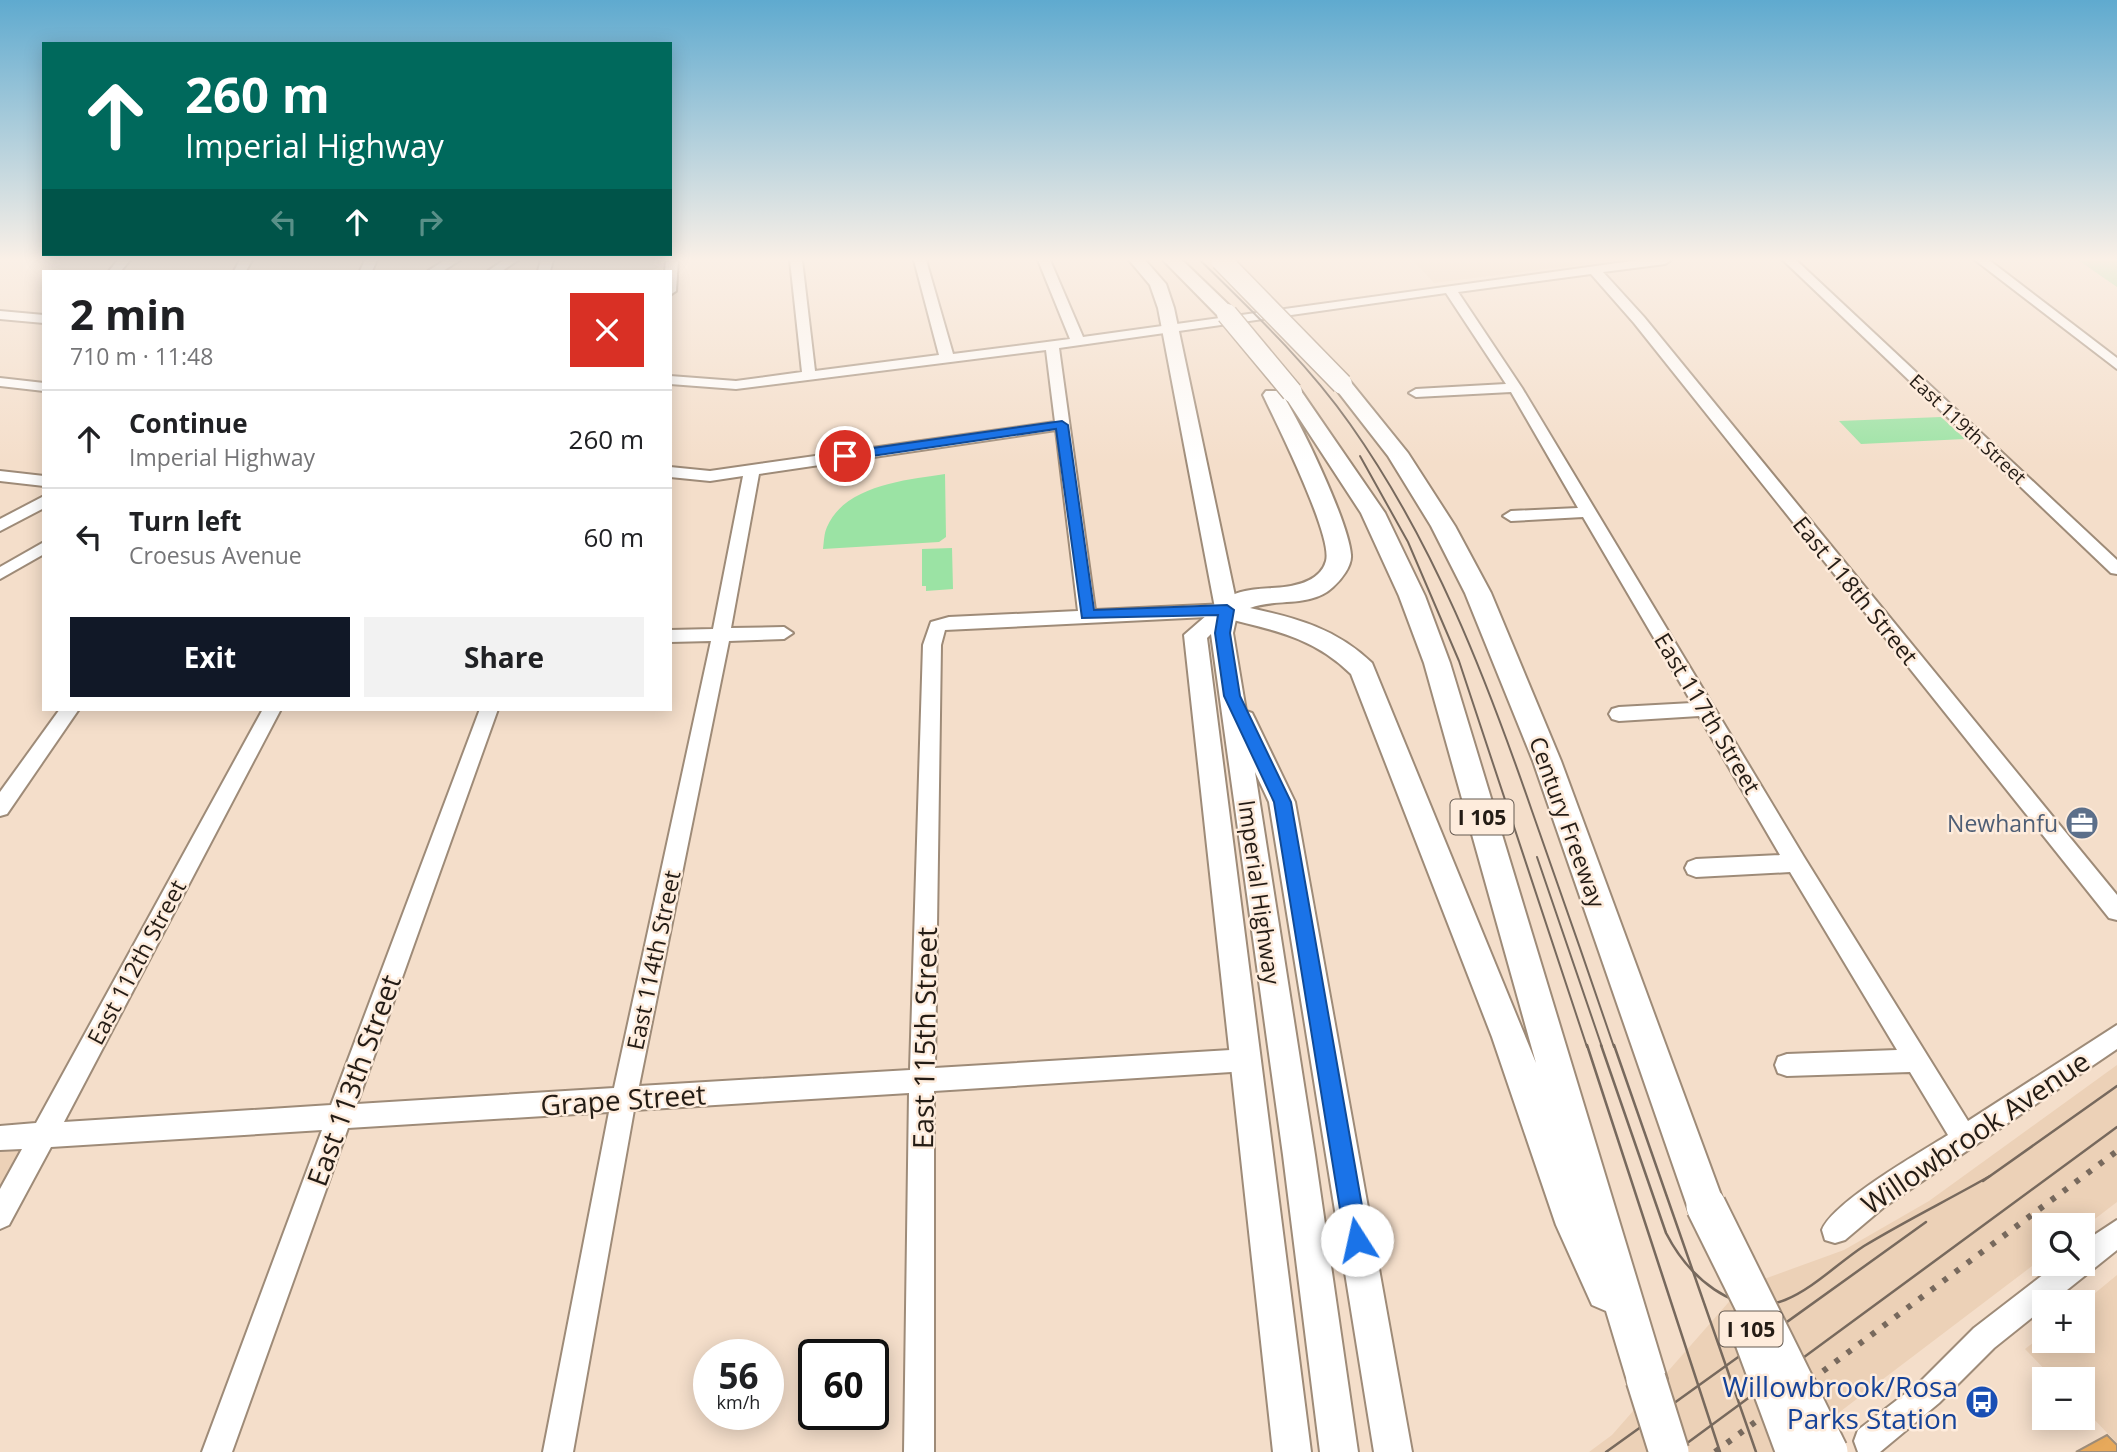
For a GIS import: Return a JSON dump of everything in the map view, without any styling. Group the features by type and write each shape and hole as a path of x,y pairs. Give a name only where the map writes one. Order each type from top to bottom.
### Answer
{"highway":[{"path":"1227,610 1247,598 1291,595 1323,583 1338,564 1339,554 1282,393 1239,343 1233,328"},
{"name":"Century Freeway","path":"1290,328 1342,384 1397,453 1443,526 1478,593 1547,761 1796,1452"},
{"name":"I 105","path":"1282,393 1373,513 1412,596 1437,663 1606,1271"},
{"path":"1227,610 1302,628 1346,651 1363,670 1508,1037 1576,1225 1606,1271 1647,1379 1669,1452"},
{"path":"1706,1206 1828,1452"}],"main road":[{"name":"Imperial Highway","path":"1169,328 1227,610 1222,633 1299,1155 1339,1452"},
{"path":"1227,610 1195,635 1292,1452"},
{"path":"1232,696 1282,802 1393,1452"}],"street":[{"path":"804,328 809,375"},
{"path":"939,328 947,358"},
{"path":"1072,328 1078,341"},
{"path":"672,380 729,385 1147,333 1166,328"},
{"name":"East 117th Street","path":"1475,328 1515,388 1796,863 1964,1138"},
{"name":"East 118th Street","path":"1645,328 2117,911"},
{"name":"East 119th Street","path":"1861,328 2117,569"},
{"path":"2069,328 2117,365"},
{"path":"1052,345 1087,615 1227,610"},
{"path":"0,382 42,387"},
{"path":"1416,393 1515,388"},
{"path":"672,472 710,476 1062,425"},
{"name":"East 114th Street","path":"558,1452 624,1099 722,634 752,469"},
{"path":"0,476 42,481"},
{"path":"0,526 42,502"},
{"path":"1511,516 1588,512"},
{"path":"0,575 42,548"},
{"name":"East 115th Street","path":"919,1452 922,1080 932,645 937,626 949,623 1087,615"},
{"path":"672,636 784,633"},
{"path":"1619,714 1706,709"},
{"path":"0,808 69,711"},
{"name":"East 112th Street","path":"0,1216 271,711"},
{"name":"East 113th Street","path":"217,1452 488,711"},
{"path":"1696,868 1796,863"},
{"name":"Willowbrook Avenue","path":"1835,1230 1964,1138 2117,1036"},
{"name":"Grape Street","path":"0,1138 1247,1060"},
{"path":"1787,1065 1918,1061"},
{"path":"2095,1250 2117,1233"},
{"path":"1869,1441 1929,1393 1984,1338 2063,1276"}],"shaded area":[{"path":"2117,1065 2117,1202 2095,1219 2095,1213 2032,1213 2032,1266 1837,1414 1828,1434 1803,1452 1589,1452 1612,1435 1742,1287 1844,1250 1929,1201"},
{"path":"40,1137 0,1211 0,1139"},
{"path":"2117,1275 2117,1443 2095,1420 2095,1367 2042,1367 2025,1349 2032,1343 2032,1353 2095,1353 2095,1293"}],"green space":[{"path":"1941,417 1965,439 1861,444 1839,421"},
{"path":"945,474 946,537 939,542 823,549 827,527 836,513 862,493 895,482"},
{"path":"952,548 953,589 926,591 926,586 922,586 922,549"}],"building":[{"path":"2107,1435 2117,1445 2117,1452 2076,1452"}],"tram line":[{"path":"1268,328 1316,380 1350,424 1380,469 1432,563 1496,710 1614,1047"},
{"path":"1360,456 1408,542 1459,661 1587,1047"},
{"path":"1537,857 1602,1047"},
{"path":"1587,1045 1698,1386"},
{"path":"1601,1045 1666,1233 1693,1271"},
{"path":"1614,1045 1693,1271"},
{"path":"1983,1181 2117,1086"},
{"path":"1739,1405 2117,1127"},
{"path":"1693,1271 1714,1289 1748,1304 1766,1305 1785,1300 1816,1282 1864,1246 1990,1176"},
{"path":"1726,1366 1926,1222"},
{"path":"1693,1271 1726,1366"},
{"path":"1698,1386 1726,1366"},
{"path":"1726,1366 1739,1405"},
{"path":"1606,1452 1698,1386"},
{"path":"1698,1386 1711,1425"},
{"path":"1711,1425 1739,1405"},
{"path":"1739,1405 1756,1452"},
{"path":"1675,1452 1711,1425"},
{"path":"1711,1425 1720,1452"}],"railway":[{"path":"1715,1452 2117,1151"}],"place":[{"name":"Newhanfu","path":"2082,823"},
{"name":"Willowbrook/Rosa Parks Station","path":"1982,1402"}],"route":[{"path":"845,456 1062,425 1087,615 1227,610 1222,633 1232,696 1282,802 1357,1240"}]}
